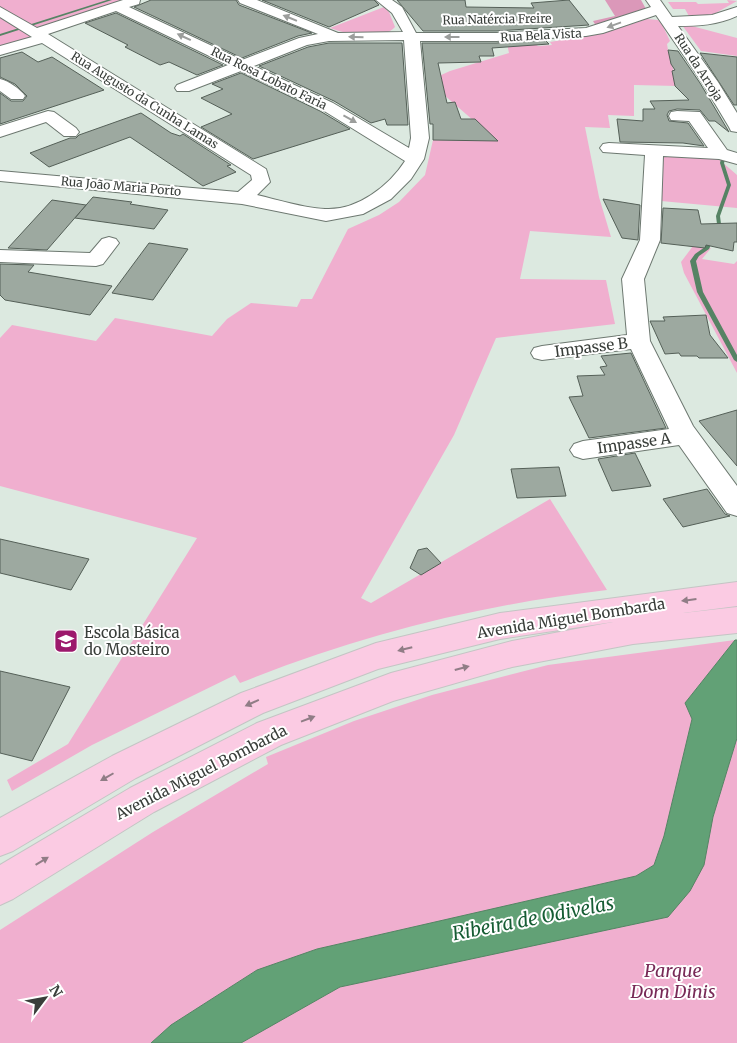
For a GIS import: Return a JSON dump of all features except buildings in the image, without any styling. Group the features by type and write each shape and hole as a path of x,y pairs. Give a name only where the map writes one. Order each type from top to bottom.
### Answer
{"main road":[{"name":"Avenida Miguel Bombarda","path":"0,886 142,800 269,734 391,687 629,620 737,594"},
{"name":"Avenida Miguel Bombarda","path":"0,838 124,767 252,702 376,656 500,626 629,620 737,620"}],"street":[{"path":"0,51 138,0"},
{"path":"245,0 336,37"},
{"path":"383,0 392,6 410,33 420,138 415,158"},
{"name":"Rua Bela Vista","path":"410,33 496,37 576,33 598,30 656,4"},
{"name":"Rua da Arroja","path":"656,4 718,82 737,127"},
{"name":"Rua Rosa Lobato Faria","path":"118,7 244,65 350,118 415,158"},
{"name":"Rua Augusto da Cunha Lamas","path":"0,11 260,173 261,182 242,198"},
{"path":"669,21 704,22 728,16 737,11"},
{"name":"Rua Natércia Freire","path":"410,33 422,21"},
{"path":"694,22 729,30"},
{"path":"183,88 304,41 336,37 410,33"},
{"path":"0,84 17,96"},
{"path":"0,132 48,116 70,132"},
{"path":"677,116 694,116 729,156"},
{"path":"609,148 654,149 729,156"},
{"path":"654,149 650,240 633,279 639,341 685,435 737,506"},
{"name":"Rua João Maria Porto","path":"0,176 242,198 326,215 356,210 384,195 405,175 415,158"},
{"path":"0,256 15,259 68,257 96,260 108,243"},
{"name":"Impasse B","path":"542,353 639,341"},
{"name":"Impasse A","path":"583,450 685,435"}],"green space":[{"path":"0,0 138,0 37,33 45,38 0,51"},
{"path":"727,0 737,1 714,14 690,18 685,9 673,9 668,2 696,2 698,4 729,3"},
{"path":"384,7 389,12 395,27 389,32 364,35 330,28"},
{"path":"647,19 658,20 670,41 667,44 677,86 634,85 634,116 608,115 610,128 585,127 599,197 611,237 530,231 520,279 606,280 615,324 496,338 454,435 361,598 371,603 550,499 607,590 559,596 466,613 375,636 330,650 240,683 235,675 92,745 12,791 7,780 68,744 197,538 0,486 0,338 12,325 96,341 115,318 212,336 227,319 251,303 297,307 301,299 312,299 348,229 379,215 399,202 425,175 433,140 497,141 428,81 450,71 509,53 506,39 527,37 538,46 552,45 550,42 603,33"},
{"path":"682,25 737,38 737,56 701,51"},
{"path":"662,153 718,155 722,162 737,175 737,208 661,201"},
{"path":"693,246 711,248 702,259 734,264 737,261 737,373 684,273 681,262"},
{"path":"735,640 685,703 692,719 664,836 654,865 636,876 317,949 257,970 171,1025 151,1043 0,1043 0,930 153,832 268,764 266,757 354,721 432,695 548,665"},
{"name":"Parque Dom Dinis","path":"737,738 737,1043 241,1043 340,987 641,923 704,865 713,817"}],"shaded area":[{"path":"605,0 641,0 646,9 598,29 593,21 615,16"}],"water":[{"name":"Ribeira de Odivelas","path":"735,640 737,640 737,738 713,817 704,865 690,891 668,917 340,987 241,1043 151,1043 171,1025 257,970 317,949 636,876 654,865 664,836 692,719 685,703"}],"waterway":[{"path":"0,35 110,0"},
{"path":"723,160 722,163 729,185 718,216 719,224 707,248 697,255 693,261 700,292 737,360"}],"place":[{"name":"Escola Básica do Mosteiro","path":"66,641"}]}
